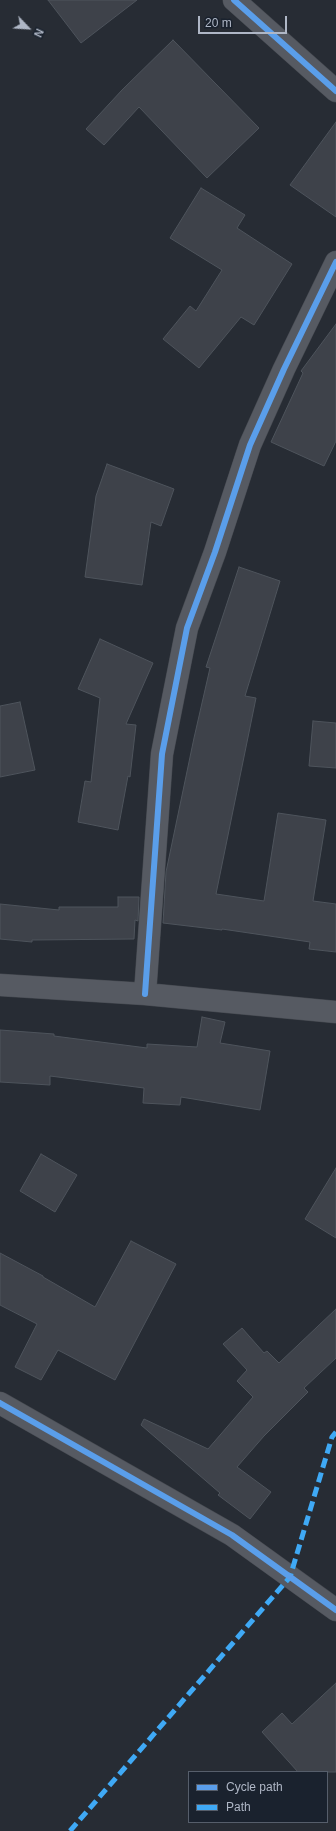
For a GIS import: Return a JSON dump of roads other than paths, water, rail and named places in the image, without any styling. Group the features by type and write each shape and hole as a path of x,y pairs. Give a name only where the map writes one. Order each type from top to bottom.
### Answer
{"street":[{"path":"234,0 336,90"},
{"path":"145,994 162,754 187,628 215,552 250,445 284,369 336,262"},
{"path":"0,985 145,994 336,1012"},
{"path":"0,1402 232,1534 336,1610"}]}
